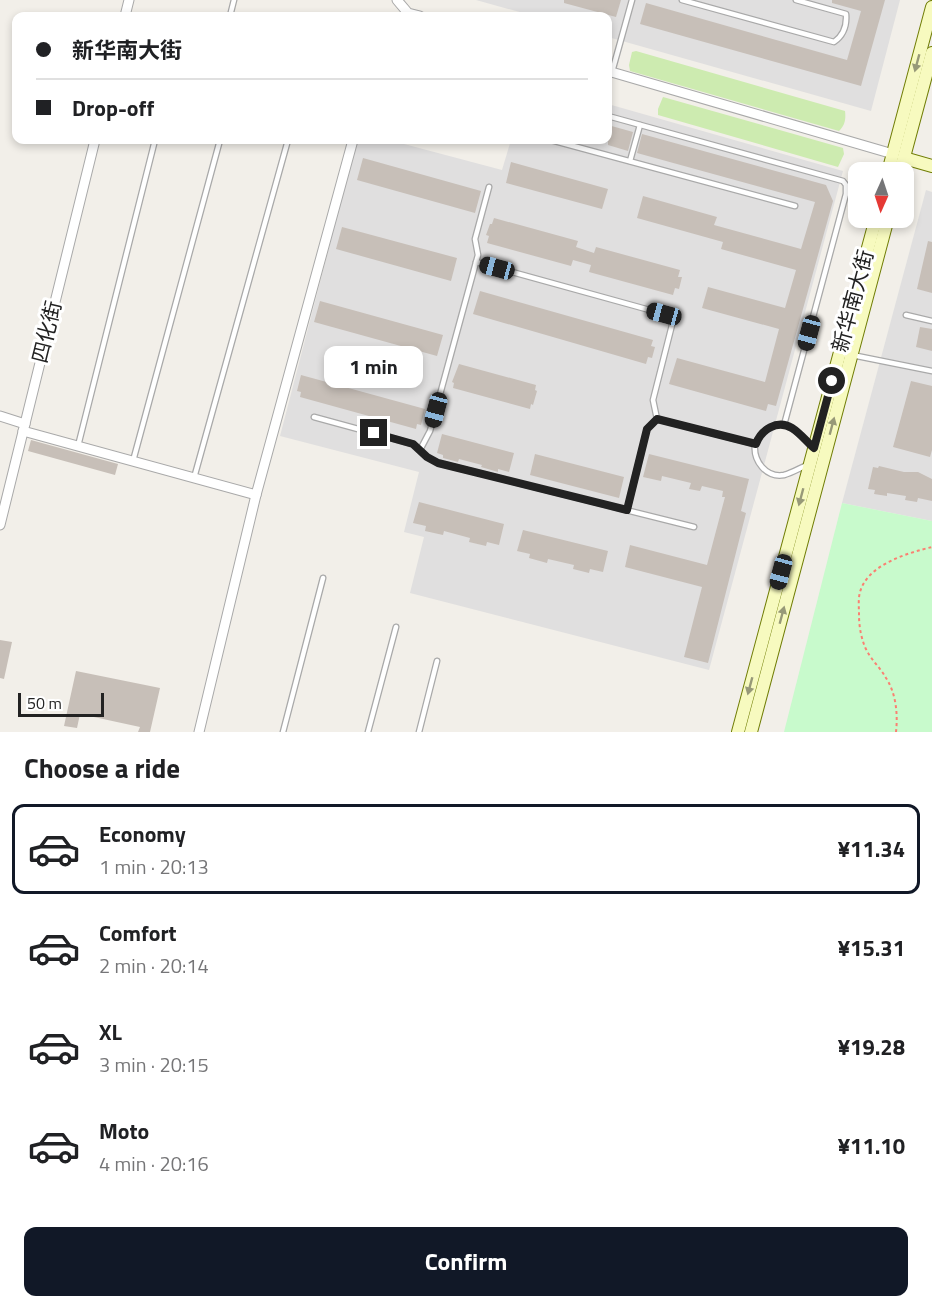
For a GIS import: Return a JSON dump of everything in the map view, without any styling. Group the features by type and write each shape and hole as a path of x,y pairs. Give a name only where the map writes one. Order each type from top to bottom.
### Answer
{"main road":[{"path":"899,162 898,156 932,7"},
{"path":"894,162 932,53"},
{"path":"898,156 932,166"},
{"name":"新华南大街","path":"738,732 873,228"},
{"name":"新华南大街","path":"751,732 885,228"}],"street":[{"path":"397,0 407,12"},
{"path":"612,73 898,156"},
{"name":"四化街","path":"0,525 94,144"},
{"path":"199,732 256,495 352,144"},
{"path":"0,416 78,446 256,495"}],"lane":[{"path":"612,65 632,0"},
{"path":"682,0 834,42 842,36 847,22 846,14 796,0"},
{"path":"612,117 843,181 846,185 846,194 784,425"},
{"path":"630,161 640,125"},
{"path":"78,446 154,144"},
{"path":"133,461 219,144"},
{"path":"194,478 287,144"},
{"path":"566,144 795,206"},
{"path":"420,450 430,431 478,255 475,239 489,187"},
{"path":"476,262 664,314 672,326 652,400 657,419"},
{"path":"906,315 932,321"},
{"path":"851,355 932,371"},
{"path":"314,417 413,444 438,463 694,527"},
{"path":"657,419 756,444"},
{"path":"627,510 647,429 657,419"},
{"path":"810,464 786,475 772,474 761,467 757,461 756,444 765,429 784,425 791,427 814,448"},
{"path":"283,732 322,578"},
{"path":"368,732 396,627"},
{"path":"419,732 437,661"}],"path":[{"path":"896,732 896,705 893,692 887,679 866,649 860,628 860,592 874,572 891,561 932,547"}],"shaded area":[{"path":"476,0 900,0 871,111 612,38 612,12 520,12"},
{"path":"612,105 843,171 709,670 410,593 424,537 404,532 419,472 280,436 356,144 404,144 502,170 510,144 612,144"},
{"path":"926,190 932,192 932,521 842,503"}],"green space":[{"path":"636,51 845,111 844,124 839,131 630,71 632,52"},
{"path":"663,97 843,148 844,154 838,167 658,115"},
{"path":"842,503 932,521 932,732 784,732"}],"building":[{"path":"564,0 621,0 616,17 612,16 612,12 597,12 564,3"},
{"path":"832,0 885,0 861,86 640,24 646,3 847,60 861,11 832,3"},
{"path":"612,126 633,132 628,151 608,145 612,144"},
{"path":"642,134 826,185 833,201 776,406 768,404 766,411 669,384 677,358 765,382 779,329 702,308 708,287 785,308 796,270 721,249 723,242 637,218 643,196 717,217 714,225 801,249 815,202 637,153"},
{"path":"363,158 481,191 475,213 357,180"},
{"path":"511,162 608,189 602,209 506,183"},
{"path":"494,218 578,241 576,247 594,253 596,247 680,270 678,277 682,277 679,289 675,288 673,295 589,272 591,265 573,260 571,266 487,243 489,236 486,235"},
{"path":"342,227 457,258 451,281 336,249"},
{"path":"928,241 932,242 932,293 917,289"},
{"path":"480,291 653,340 651,346 655,347 652,358 648,357 646,364 473,314"},
{"path":"320,301 443,335 437,356 314,322"},
{"path":"920,327 932,329 932,351 916,347"},
{"path":"459,364 536,385 535,390 537,391 533,405 531,404 530,409 453,388 454,383 452,382"},
{"path":"301,375 425,409 421,425 417,424 416,429 300,397 301,392 297,391"},
{"path":"911,381 932,386 932,450 930,457 893,447"},
{"path":"442,434 514,453 509,472 498,469 498,472 459,459 458,462 443,458 443,455 437,453"},
{"path":"31,440 118,464 115,475 28,451"},
{"path":"535,454 624,477 619,498 530,475"},
{"path":"649,454 749,479 741,511 746,513 708,663 684,657 702,587 625,567 630,545 707,565 725,497 722,497 723,491 702,486 700,491 689,489 691,483 662,476 661,481 643,477"},
{"path":"879,466 904,472 918,472 932,479 932,501 918,498 917,502 905,500 906,496 887,493 887,496 874,494 875,490 868,489 873,467 878,468"},
{"path":"419,502 504,524 499,545 487,542 486,546 469,542 470,538 444,531 443,535 425,531 426,526 413,523"},
{"path":"523,530 608,551 603,572 590,569 589,573 573,569 574,565 548,559 547,563 529,558 530,554 517,551"},
{"path":"0,640 12,642 4,679 0,678"},
{"path":"76,671 160,688 150,732 138,732 140,727 80,714 77,728 64,726"}],"route":[{"path":"374,433 413,444 427,457 438,463 627,510 647,429 657,419 756,444 765,429 784,425 791,427 814,448 832,381"}]}
